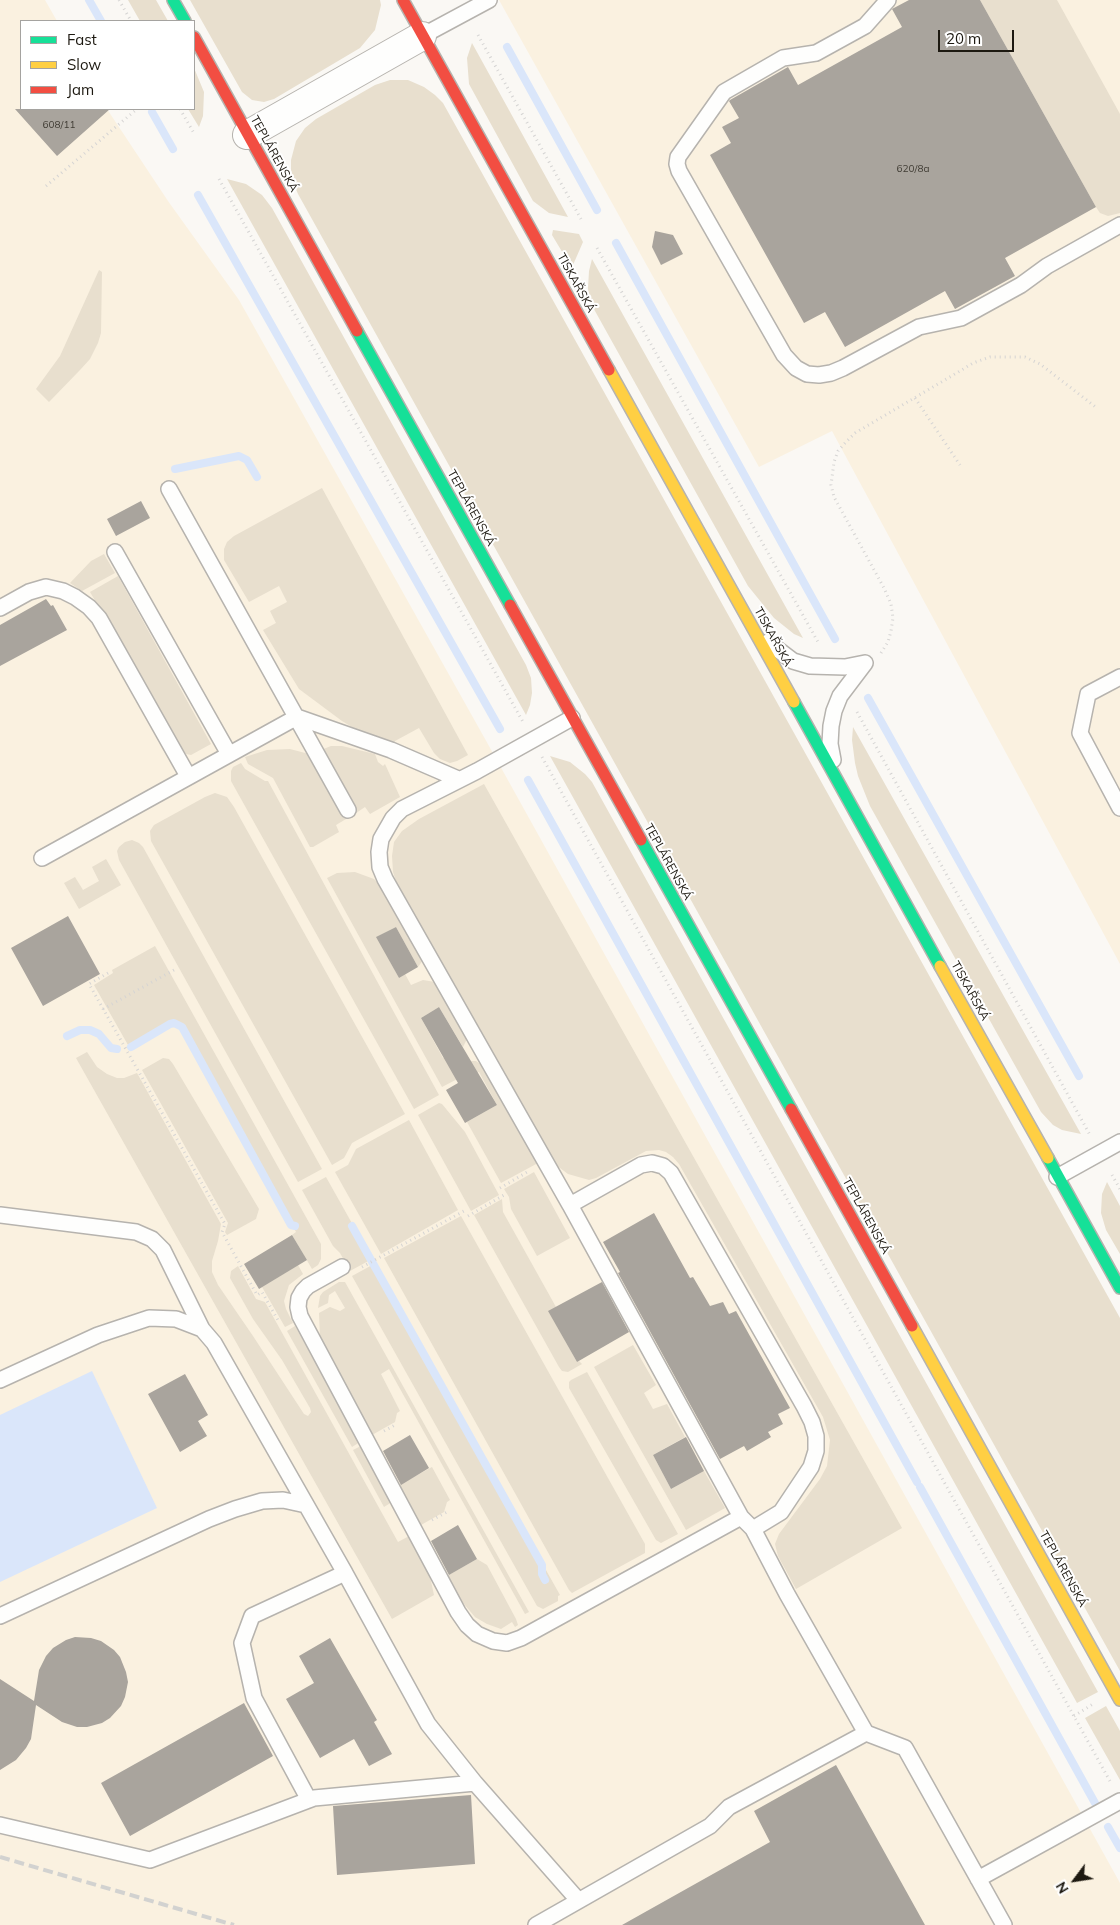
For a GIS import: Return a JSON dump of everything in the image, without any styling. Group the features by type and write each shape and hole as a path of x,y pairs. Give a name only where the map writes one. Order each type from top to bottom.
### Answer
{"street":[{"path":"173,0 184,20"},
{"name":"TISKAŘSKÁ","path":"403,0 1120,1288"},
{"path":"248,135 422,36"},
{"name":"TEPLÁRENSKÁ","path":"195,39 1120,1700"}],"lane":[{"path":"422,36 489,0"},
{"path":"888,0 865,26 816,53 783,58 724,92 678,157 679,172 784,355 796,368 807,374 831,373 919,327 961,318 1021,285 1047,266 1120,225"},
{"path":"169,490 348,810"},
{"path":"115,552 229,754"},
{"path":"0,608 29,592 46,587 63,591 89,607 98,618 188,776"},
{"path":"745,615 761,635 792,661 826,668 866,664"},
{"path":"841,788 830,744 834,711 840,696 866,664"},
{"path":"1120,677 1088,694 1080,733 1120,808"},
{"path":"42,858 297,717 391,750 458,779"},
{"path":"572,718 477,771 410,804 393,818 381,839 379,852 380,867 385,879 570,1205 741,1517 753,1529 787,1594 866,1733 905,1748 1004,1925"},
{"path":"1057,1177 1120,1142"},
{"path":"570,1205 641,1165 652,1163 662,1166 670,1173 804,1406 816,1436 816,1451 811,1467 781,1512 753,1529"},
{"path":"0,1215 136,1232 152,1239 163,1250 202,1329 214,1343 345,1573 428,1724 475,1783 578,1900"},
{"path":"349,1269 308,1286 298,1298 300,1316 458,1612 467,1625 477,1634 493,1641 507,1642 526,1635 741,1517"},
{"path":"0,1380 98,1335 148,1318 176,1319 202,1329"},
{"path":"0,1616 209,1519 235,1509 262,1501 283,1500 306,1504"},
{"path":"309,1800 254,1698 242,1643 252,1616 345,1573"},
{"path":"536,1925 710,1826 729,1807 866,1733"},
{"path":"0,1825 150,1860 314,1798 475,1783"},
{"path":"978,1879 1118,1796"}],"path":[{"path":"119,0 130,20"},
{"path":"478,35 581,219"},
{"path":"46,186 136,110"},
{"path":"181,110 195,135"},
{"path":"219,179 523,723"},
{"path":"597,248 818,642"},
{"path":"866,664 882,652 888,642 893,618 891,604 884,588 834,497 831,485 832,467 838,451 855,433 973,363 990,357 1025,357 1040,364 1097,408"},
{"path":"915,398 960,465"},
{"path":"857,712 1090,1135"},
{"path":"542,756 1118,1796"},
{"path":"103,1009 174,970"},
{"path":"108,973 89,984 224,1224 222,1232 252,1287 257,1294 262,1292 281,1325"},
{"path":"500,1188 545,1162"},
{"path":"1112,1175 1119,1187"},
{"path":"1119,1187 1120,1180"},
{"path":"468,1216 504,1195"},
{"path":"349,1269 464,1211"},
{"path":"414,1530 447,1512"},
{"path":"1074,1716 1095,1703"}],"shaded area":[{"path":"0,0 45,0 56,20 20,20 20,110 108,110 168,201 239,300 489,746 1120,1883 1120,1925 0,1925"},
{"path":"128,0 156,0 167,20 139,20"},
{"path":"190,0 380,0 381,5 375,30 360,48 274,99 264,102 252,100 242,92"},
{"path":"499,0 1120,0 1120,964 832,431 759,467"},
{"path":"980,0 1057,0 1120,114 1120,213 1108,216 1100,213 1096,207"},
{"path":"472,43 568,217 549,213 533,201 469,84 467,58"},
{"path":"195,70 204,92 203,116 199,127 189,110 195,110"},
{"path":"390,80 408,80 424,87 443,103 1120,1318 1120,1671 298,194 291,177 291,160 296,141 305,128 316,119 375,85"},
{"path":"227,179 246,184 262,195 272,208 526,665 531,678 532,693 526,715"},
{"path":"553,230 579,234 583,242 573,265 570,265 552,235"},
{"path":"592,259 803,638 794,634 774,618 748,586 589,299 589,271"},
{"path":"99,270 102,272 101,333 98,343 90,359 49,402 36,389 60,356"},
{"path":"322,488 468,755 457,761 450,763 440,759 434,753 419,728 395,741 394,744 357,730 299,689 263,630 276,623 270,611 287,602 279,586 249,602 224,560 224,549 227,542 234,536"},
{"path":"104,554 115,573 82,591 70,583 91,561"},
{"path":"118,576 211,744 191,755 186,754 183,750 90,592"},
{"path":"853,727 1081,1134 1062,1130 1053,1125 1041,1112 870,806 855,763 852,740"},
{"path":"331,746 342,746 375,754 378,762 383,766 385,764 400,797 370,814 365,807 356,813 321,750"},
{"path":"290,749 309,754 346,819 336,825 339,832 313,847 310,847 273,778 248,764 245,757 267,750"},
{"path":"550,756 570,762 592,782 1098,1692 1077,1703"},
{"path":"241,763 245,769 268,781 439,1095 414,1109 231,781 233,767"},
{"path":"484,784 902,1528 796,1589 778,1556 775,1544 779,1534 820,1479 827,1466 830,1440 823,1417 679,1164 673,1157 659,1150 646,1151 589,1180 568,1174 556,1165 545,1149 396,881 393,872 392,856 394,842 402,831 419,819"},
{"path":"215,793 227,797 234,807 405,1114 352,1143 344,1158 332,1165 151,841 150,831 154,825"},
{"path":"132,840 143,847 322,1169 298,1182 119,860 117,851 119,847 125,842"},
{"path":"106,859 121,885 79,909 64,883 75,877 83,890 99,881 92,867"},
{"path":"355,872 374,879 384,889 423,960 418,967 396,927 377,937 399,978 405,974 411,985 423,980 435,982 467,1039 463,1047 439,1007 421,1018 443,1058 450,1054 466,1061 476,1061 484,1067 538,1163 501,1183 467,1122 497,1105 479,1072 469,1076 467,1074 442,1087 327,878 337,873"},
{"path":"155,946 321,1244 321,1259 318,1265 312,1269 292,1235 296,1232 182,1025 170,1022 128,1045 94,985 113,973 112,970"},
{"path":"87,1052 97,1067 107,1074 117,1078 124,1078 137,1073 221,1224 212,1261 212,1272 218,1285 304,1414 308,1416 311,1412 310,1408 282,1360 253,1319 230,1278 231,1271 238,1266 256,1299 265,1302 398,1542 411,1535 429,1572 434,1595 392,1619 76,1058"},
{"path":"163,1058 169,1059 173,1064 259,1209 256,1219 227,1235 225,1232 228,1223 142,1070"},
{"path":"439,1103 442,1104 465,1132 499,1195 471,1211 418,1115"},
{"path":"409,1120 458,1210 381,1254 335,1172 348,1165 356,1149"},
{"path":"534,1172 570,1238 537,1256 511,1209 509,1197 504,1189"},
{"path":"326,1177 372,1259 350,1271 340,1253 333,1246 302,1190"},
{"path":"1107,1182 1120,1206 1120,1254 1106,1230 1101,1213 1102,1194"},
{"path":"502,1199 503,1212 556,1307 549,1312 577,1362 579,1361 582,1364 568,1372 562,1371 559,1367 474,1215"},
{"path":"461,1216 645,1544 645,1553 572,1593 384,1258"},
{"path":"374,1264 560,1595 558,1596 558,1601 543,1609 537,1606 352,1276"},
{"path":"298,1265 303,1274 289,1285 284,1301 293,1323 285,1327 262,1287"},
{"path":"339,1282 345,1282 529,1612 525,1614 389,1369 381,1374 400,1411 397,1413 395,1422 372,1435 320,1339 319,1313 330,1307 340,1311 345,1308 335,1291 329,1295 328,1303 318,1308 320,1296 323,1292"},
{"path":"295,1326 360,1442 352,1447 287,1331"},
{"path":"633,1345 656,1385 644,1393 653,1409 667,1404 685,1437 653,1455 671,1489 704,1471 725,1508 686,1530 594,1367"},
{"path":"587,1372 678,1534 661,1543 656,1540 569,1388 571,1380"},
{"path":"361,1446 392,1502 384,1507 353,1450"},
{"path":"432,1467 450,1500 447,1502 444,1512 421,1525 399,1485"},
{"path":"477,1559 487,1565 516,1619 518,1625 515,1627 512,1622 501,1629 487,1624 475,1617 459,1598 447,1576"},
{"path":"1106,1706 1120,1731 1120,1780 1085,1718"}],"water":[{"path":"92,1371 157,1508 0,1582 0,1415"}],"building":[{"path":"909,0 980,0 1096,207 1005,258 1015,276 955,309 945,291 845,347 825,312 804,323 710,155 731,143 722,127 739,118 730,100 788,67 798,85 902,27 892,9"},
{"path":"15,109 109,110 57,156"},
{"path":"655,231 673,235 683,254 661,265 652,247"},
{"path":"141,501 150,518 116,536 107,519"},
{"path":"46,599 51,606 53,605 67,630 0,666 0,625"},
{"path":"68,916 100,974 43,1006 11,948"},
{"path":"396,927 418,967 399,978 376,937"},
{"path":"439,1007 497,1105 465,1123 446,1090 458,1083 421,1018"},
{"path":"654,1213 690,1278 693,1277 710,1306 723,1302 729,1314 736,1311 790,1408 778,1414 783,1424 768,1432 771,1437 747,1451 744,1446 720,1459 618,1273 620,1272 603,1242"},
{"path":"292,1235 307,1260 259,1289 244,1264"},
{"path":"602,1282 629,1332 577,1362 548,1311"},
{"path":"185,1374 208,1415 198,1421 207,1436 180,1452 148,1394"},
{"path":"410,1435 429,1468 401,1485 383,1451"},
{"path":"686,1437 704,1471 671,1489 653,1455"},
{"path":"458,1525 477,1559 449,1575 431,1541"},
{"path":"75,1637 101,1641 120,1657 128,1682 121,1706 110,1718 102,1723 87,1727 77,1727 62,1722 36,1705 31,1739 16,1760 0,1770 0,1679 34,1701 39,1670 46,1656 53,1648"},
{"path":"330,1638 377,1720 374,1722 392,1754 369,1766 354,1739 320,1758 286,1699 314,1683 299,1656"},
{"path":"244,1703 273,1756 130,1836 101,1783"},
{"path":"836,1765 925,1925 622,1925 770,1842 754,1811"},
{"path":"471,1795 475,1864 337,1875 333,1806"}],"waterway":[{"path":"89,0 100,20"},
{"path":"507,47 597,210"},
{"path":"152,112 173,149"},
{"path":"198,195 500,729"},
{"path":"616,243 835,639"},
{"path":"175,469 239,456 247,460 257,477"},
{"path":"868,698 1079,1076"},
{"path":"528,780 917,1482"},
{"path":"131,1047 170,1024 174,1023 182,1027 291,1225 295,1226"},
{"path":"67,1036 80,1030 90,1030 99,1034 111,1048 117,1049"},
{"path":"352,1226 542,1565 542,1574 545,1580"},
{"path":"920,1487 1095,1803"},
{"path":"1108,1827 1120,1848"}],"railway":[{"path":"0,1857 234,1925"}],"traffic: fast":[{"path":"173,0 184,20"},
{"path":"357,331 510,605"},
{"path":"794,702 940,966"},
{"path":"641,840 791,1109"},
{"path":"1048,1158 1120,1288"}],"traffic: slow":[{"path":"609,370 794,702"},
{"path":"940,966 1048,1158"},
{"path":"912,1326 1120,1700"}],"traffic: jam":[{"path":"403,0 609,370"},
{"path":"195,39 357,331"},
{"path":"510,605 641,840"},
{"path":"791,1109 912,1326"}]}
